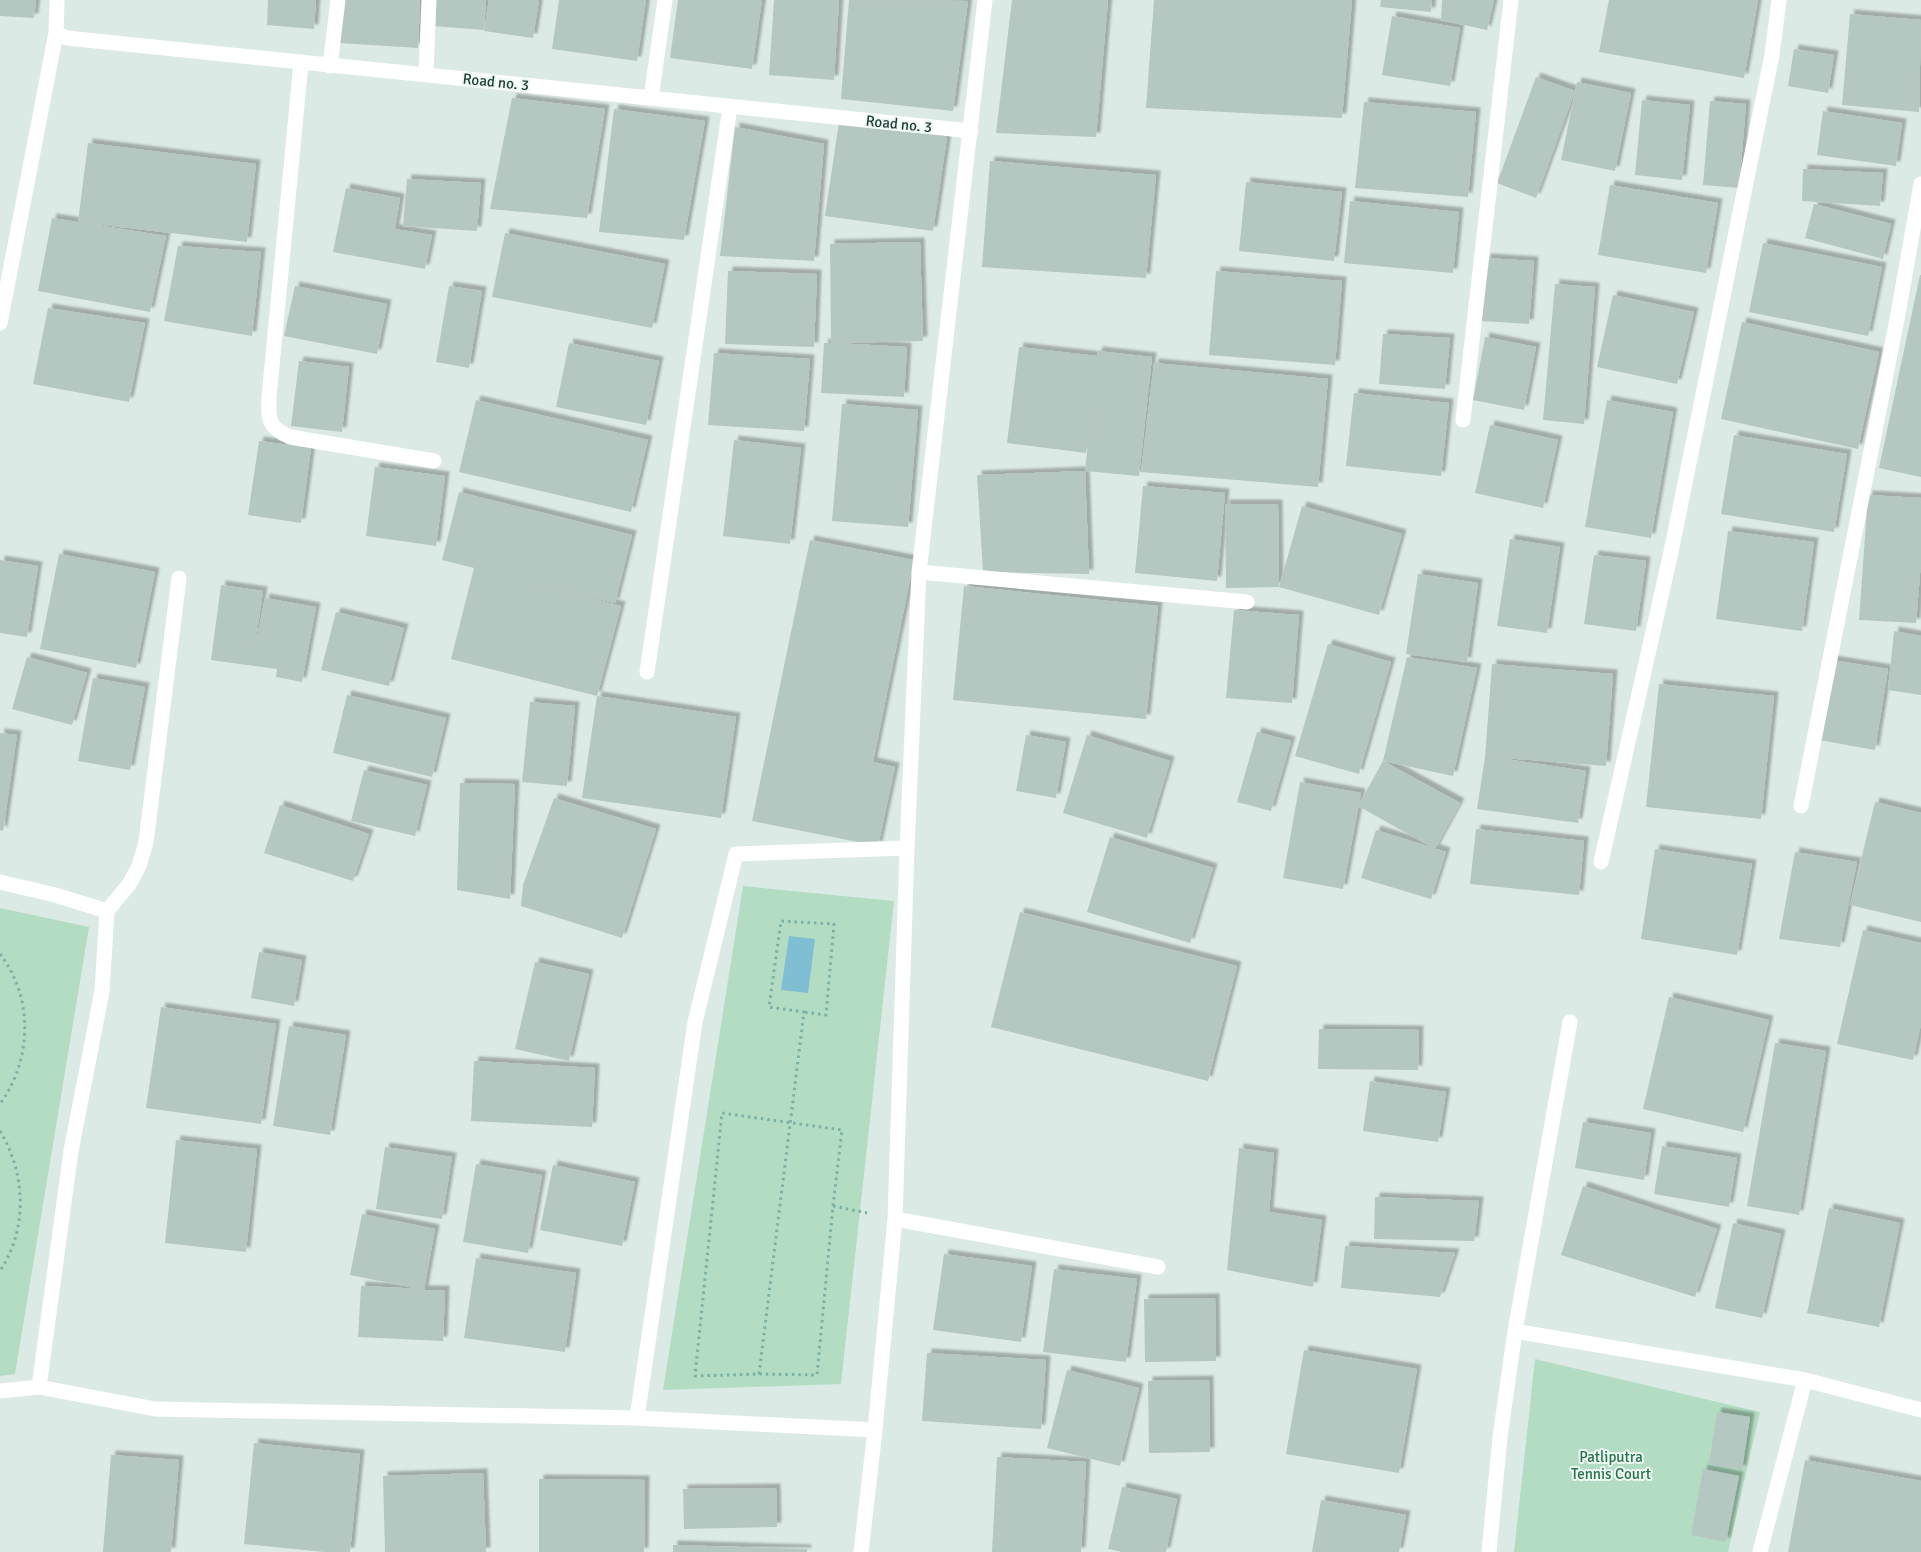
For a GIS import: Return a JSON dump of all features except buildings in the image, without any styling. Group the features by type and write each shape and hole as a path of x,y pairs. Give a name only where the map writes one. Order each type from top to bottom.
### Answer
{"street":[{"path":"0,323 56,33 57,0"},
{"path":"330,66 338,0"},
{"path":"426,75 430,0"},
{"path":"651,98 666,0"},
{"path":"861,1552 875,1430 895,1219 907,848 919,572 985,0"},
{"path":"1463,420 1511,0"},
{"path":"1601,862 1671,552 1770,65 1779,0"},
{"name":"Road no. 3","path":"56,33 67,38 971,131"},
{"path":"301,62 269,398 270,424 277,431 290,437 434,461"},
{"path":"647,672 730,107"},
{"path":"1801,806 1898,314 1921,184"},
{"path":"919,572 1246,602"},
{"path":"39,1387 72,1151 102,991 108,911 130,883 139,866 146,842 179,578"},
{"path":"637,1418 695,1022 736,854 907,848"},
{"path":"0,882 55,895 108,911"},
{"path":"1489,1552 1500,1437 1515,1331 1570,1022"},
{"path":"895,1219 1158,1267"},
{"path":"1515,1331 1805,1380 1921,1410"},
{"path":"1760,1552 1805,1380"},
{"path":"0,1391 39,1387 155,1409 637,1418 875,1430"}],"path":[{"path":"781,921 834,924 826,1015 804,1012 768,1007 781,921"},
{"path":"0,954 10,970 20,994 25,1020 25,1034 17,1072 0,1104"},
{"path":"759,1374 804,1012"},
{"path":"722,1113 791,1123 842,1130 817,1375 695,1376 722,1113"},
{"path":"0,1131 15,1161 21,1192 20,1216 15,1238 10,1254 0,1271"},
{"path":"833,1206 895,1219"}],"green space":[{"path":"743,886 894,901 841,1384 663,1390"},
{"path":"0,908 89,927 15,1374 0,1376"},
{"name":"Patliputra Tennis Court","path":"1535,1359 1760,1412 1728,1552 1514,1552"}],"water":[{"path":"789,936 815,939 808,993 781,990"}]}
